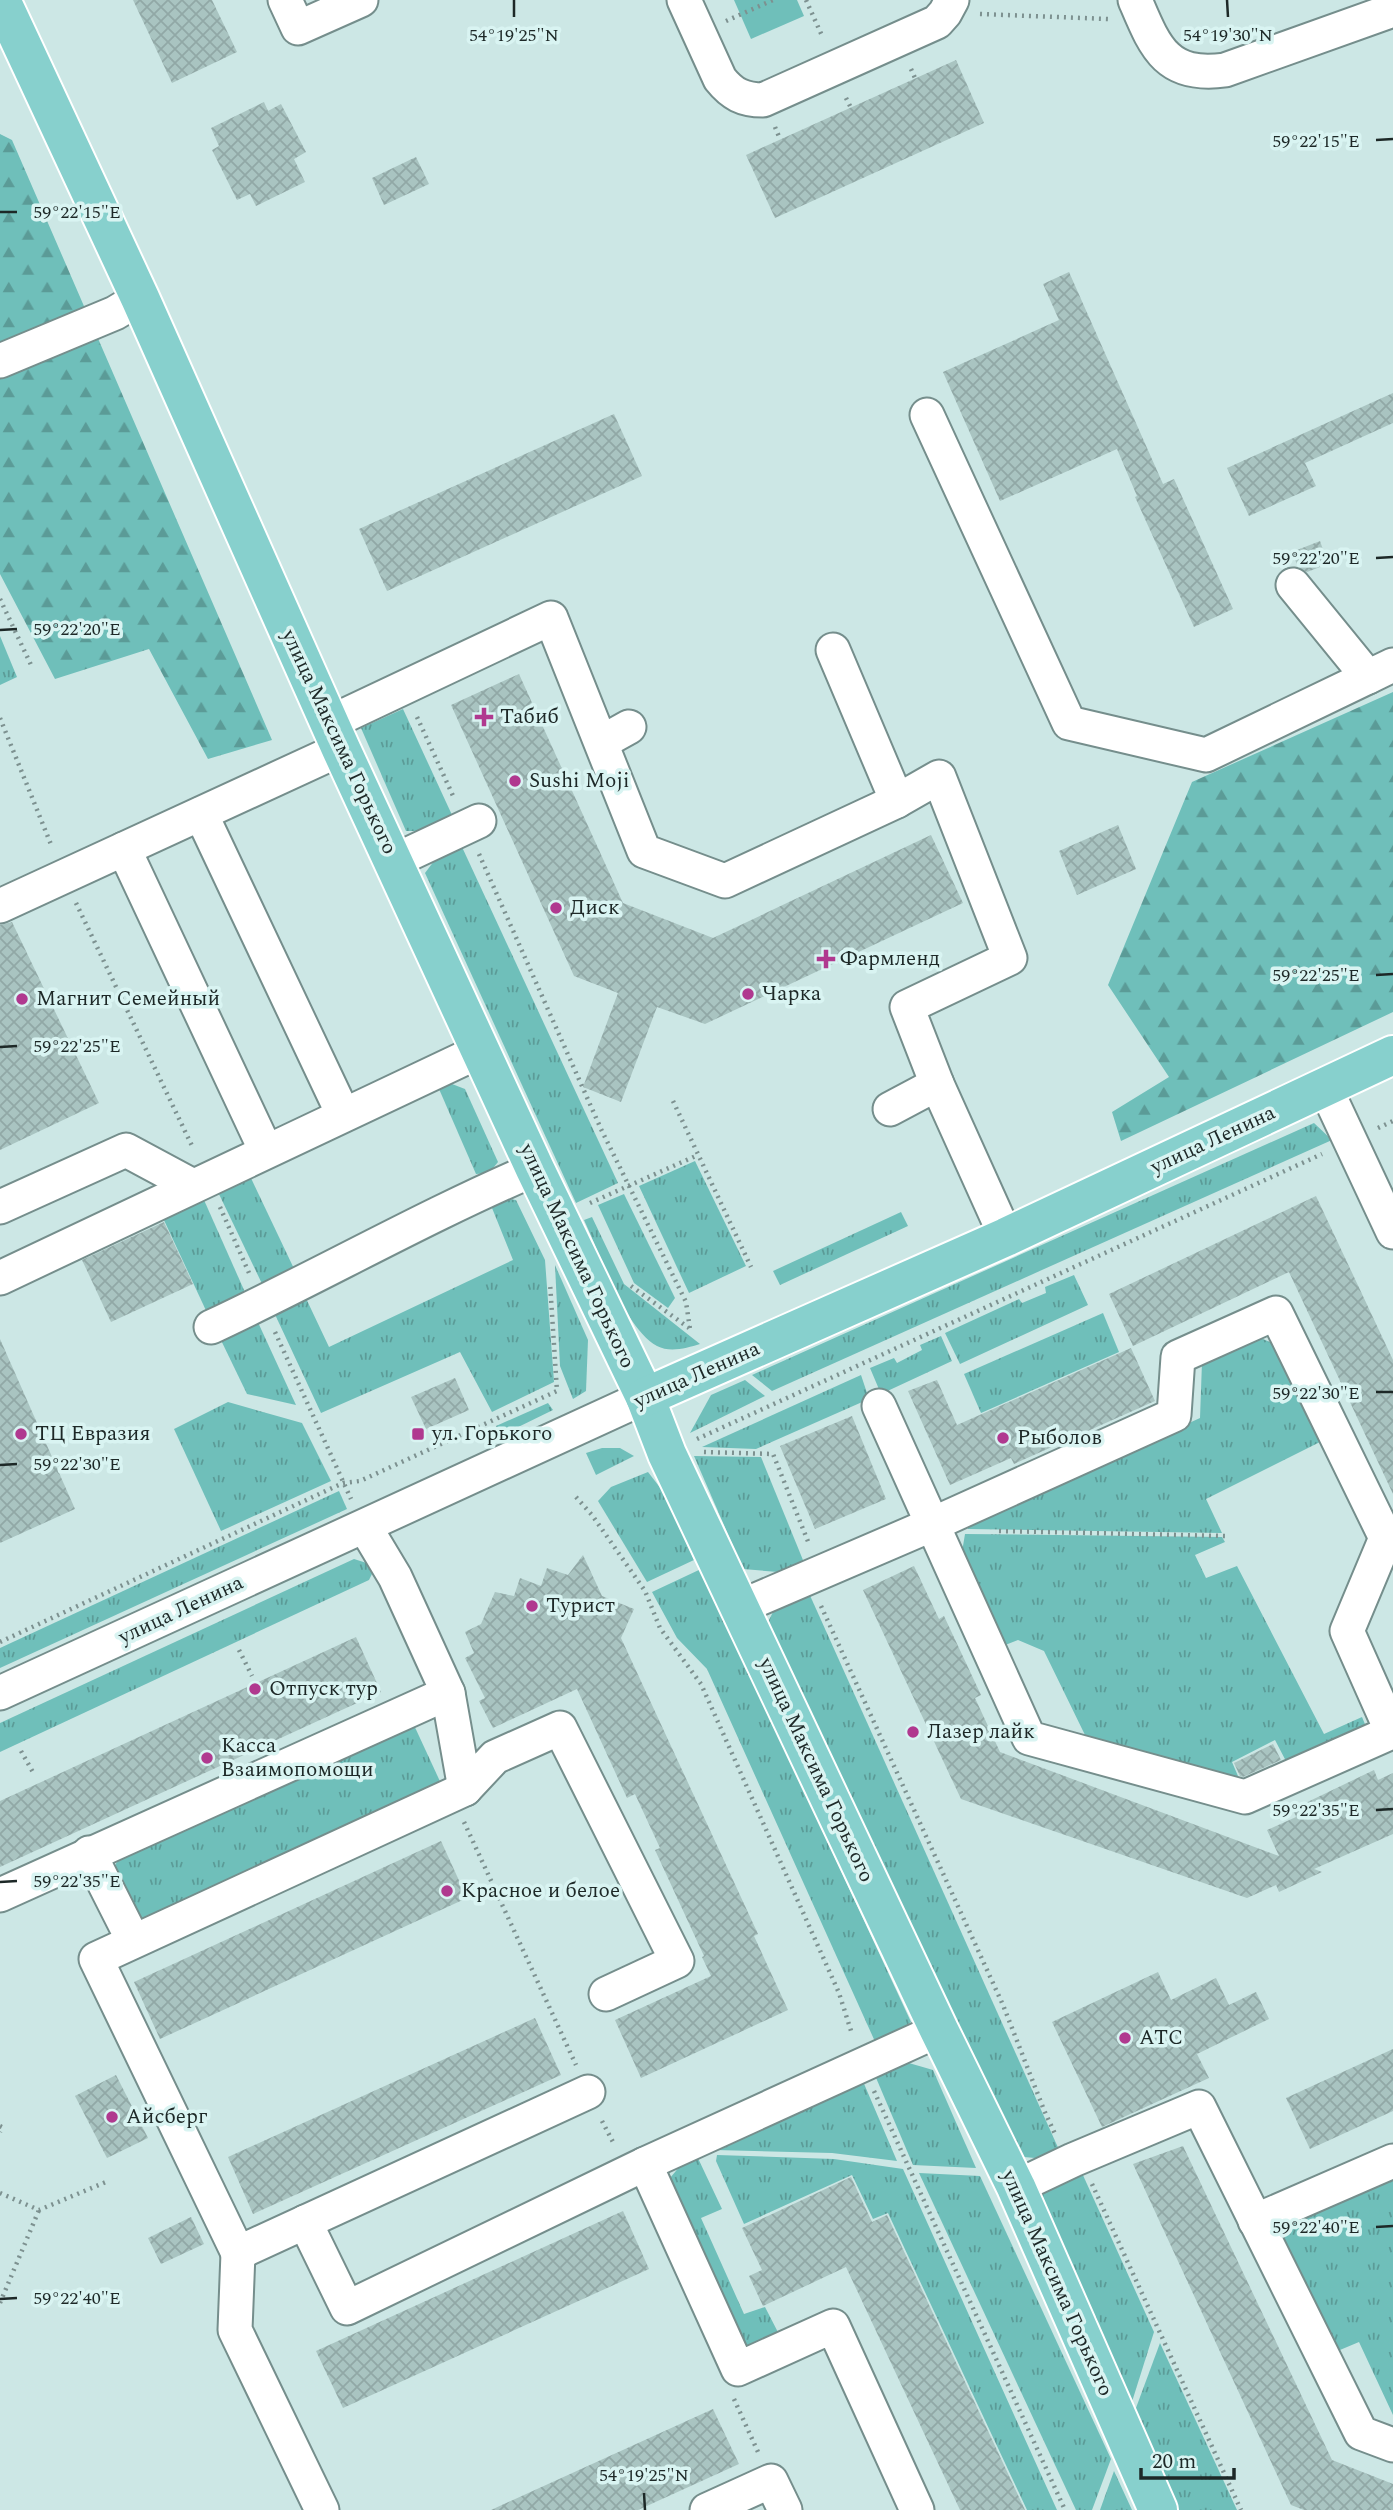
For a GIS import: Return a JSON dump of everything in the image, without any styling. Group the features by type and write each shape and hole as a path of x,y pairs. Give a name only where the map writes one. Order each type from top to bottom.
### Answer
{"main road":[{"name":"улица Максима Горького","path":"1,0 140,299 335,736 482,1049 535,1169 582,1212 667,1454 1016,2188 1158,2510"},
{"name":"улица Ленина","path":"645,1397 1006,1237 1393,1055"}],"street":[{"path":"285,0 298,29 361,0"},
{"path":"684,0 720,79 728,90 750,100 763,100 937,22 949,6"},
{"path":"1140,10 1153,43 1164,55 1180,66 1197,72 1209,72 1225,70 1393,10"},
{"path":"0,361 114,313 140,299"},
{"path":"928,415 1069,723 1206,755 1380,671 1293,585"},
{"path":"0,906 201,814 335,736 404,687 551,618 615,734 644,850 725,881 897,801 939,777 1010,958 906,1007 937,1084 1006,1237"},
{"path":"833,650 897,801"},
{"path":"201,814 343,1114"},
{"path":"394,861 473,824"},
{"path":"124,849 266,1151"},
{"path":"0,1278 482,1049"},
{"path":"890,1109 937,1084"},
{"path":"1325,1087 1393,1232"},
{"path":"0,1207 126,1150 200,1183"},
{"path":"211,1327 484,1191 535,1169"},
{"path":"740,1607 807,1576 944,1518 1174,1415 1178,1357 1276,1314 1389,1537 1347,1631 1392,1732 1245,1797 1029,1738 944,1518 879,1406"},
{"name":"улица Ленина","path":"0,1693 645,1397"},
{"path":"365,1527 395,1577 449,1692 465,1789"},
{"path":"0,1895 449,1692"},
{"path":"322,2510 235,2330 238,2253 96,1959 465,1789 495,1757 560,1728 677,1961 606,1994"},
{"path":"89,1853 134,1940"},
{"path":"304,2222 347,2308 637,2168 939,2030"},
{"path":"238,2253 588,2092"},
{"path":"1016,2188 1073,2160 1199,2107 1361,2433 1393,2445"},
{"path":"1255,2221 1393,2161"},
{"path":"637,2168 738,2369 833,2326 918,2510"},
{"path":"708,2510 778,2495"}],"path":[{"path":"699,33 773,0"},
{"path":"806,0 836,67"},
{"path":"949,6 1140,10"},
{"path":"0,599 32,667"},
{"path":"404,687 473,824 629,1186 685,1302 690,1329 629,1284"},
{"path":"0,718 63,876 200,1183 262,1303 365,1527"},
{"path":"673,1101 751,1267"},
{"path":"692,1441 1393,1121"},
{"path":"582,1212 629,1186 698,1155"},
{"path":"0,1642 343,1483 360,1481 557,1391"},
{"path":"698,1451 773,1454 815,1559 807,1576 1003,2004 1061,2147 1085,2170 1241,2510"},
{"path":"576,1497 592,1515 645,1591 660,1628 701,1684 839,1993 862,2066 1065,2510"},
{"path":"944,1518 965,1530 1225,1535"},
{"path":"239,1650 252,1676"},
{"path":"21,1751 34,1774"},
{"path":"465,1789 464,1823 588,2092 637,2168"},
{"path":"0,2126 0,2132"},
{"path":"0,2303 39,2210 106,2182"},
{"path":"0,2193 39,2210"},
{"path":"731,2395 778,2495"}],"green space":[{"path":"734,0 797,0 804,16 751,39"},
{"path":"0,134 12,140 272,740 208,759 149,649 55,679 0,574"},
{"path":"0,636 17,677 0,685"},
{"path":"1393,692 1393,1012 1121,1141 1112,1112 1169,1077 1108,985 1192,782"},
{"path":"403,709 452,815 421,831 406,831 361,728"},
{"path":"462,847 618,1183 576,1203 425,873 434,861"},
{"path":"452,1084 465,1089 498,1162 489,1173 476,1174 439,1089"},
{"path":"1314,1123 1332,1140 772,1391 752,1375"},
{"path":"695,1161 746,1266 689,1293 639,1186"},
{"path":"250,1176 297,1275 265,1290 218,1192"},
{"path":"624,1194 675,1298 668,1308 634,1283 598,1205"},
{"path":"502,1198 516,1200 545,1260 554,1382 492,1412 460,1352 321,1413 272,1308 303,1292 329,1347 513,1260 492,1208"},
{"path":"204,1200 248,1299 209,1317 163,1218"},
{"path":"901,1212 908,1226 780,1285 773,1271"},
{"path":"592,1217 624,1284 700,1344 667,1349 657,1346 645,1337 624,1308 606,1270 584,1220"},
{"path":"555,1265 588,1340 586,1391 573,1399 560,1366"},
{"path":"1074,1275 1088,1305 960,1364 945,1333 1019,1299 1022,1303 1046,1293 1045,1287"},
{"path":"1103,1313 1119,1352 981,1413 964,1374"},
{"path":"256,1318 296,1405 247,1394 218,1334"},
{"path":"941,1336 952,1361 881,1394 870,1368 894,1358 897,1363 922,1350 920,1345"},
{"path":"1256,1336 1274,1344 1320,1442 1206,1499 1222,1533 968,1529 967,1525 1200,1418 1202,1362"},
{"path":"861,1375 869,1399 756,1449 702,1447"},
{"path":"745,1380 765,1396 690,1433 711,1395"},
{"path":"228,1402 302,1423 331,1481 221,1531 174,1429"},
{"path":"548,1403 553,1410 502,1435 496,1426"},
{"path":"602,1448 620,1448 634,1456 596,1475 586,1453"},
{"path":"694,1456 761,1457 805,1565 778,1572 743,1569"},
{"path":"648,1472 665,1494 694,1560 647,1582 598,1501 611,1487"},
{"path":"339,1491 347,1509 0,1668 0,1648"},
{"path":"965,1534 1222,1537 1225,1542 1195,1555 1206,1578 1237,1566 1324,1734 1362,1717 1367,1729 1288,1765 1275,1740 1232,1762 1241,1783 1211,1780 1085,1735 1044,1651 1018,1640 995,1649 961,1558"},
{"path":"354,1559 376,1566 369,1580 0,1752 0,1723"},
{"path":"701,1569 911,2022 877,2046 707,1669 677,1638 652,1592"},
{"path":"808,1591 1060,2152 1046,2159 1014,2156 766,1626 776,1606"},
{"path":"413,1723 444,1790 156,1921 137,1918 113,1870 123,1849"},
{"path":"902,2061 933,2070 976,2168 913,2165 874,2073"},
{"path":"862,2079 897,2161 832,2153 715,2150"},
{"path":"696,2154 722,2209 701,2218 744,2314 765,2307 783,2342 771,2347 746,2345 731,2322 671,2198 670,2178 686,2159"},
{"path":"717,2155 834,2159 903,2169 1057,2510 1027,2510 888,2213 873,2219 852,2175 744,2224 716,2161"},
{"path":"919,2173 980,2176 1111,2459 1092,2510 1076,2510"},
{"path":"1082,2173 1154,2332 1130,2408 1038,2209 1041,2191"},
{"path":"1393,2178 1393,2415 1359,2342 1328,2355 1272,2229"},
{"path":"1160,2343 1237,2510 1176,2510 1133,2416"},
{"path":"1114,2471 1132,2510 1100,2510"}],"building":[{"path":"133,0 212,0 237,52 172,83"},
{"path":"956,60 984,123 775,218 746,155"},
{"path":"264,102 268,111 281,104 306,152 294,159 305,182 256,206 250,194 237,200 212,150 219,146 211,128"},
{"path":"416,157 429,184 384,205 372,178"},
{"path":"1069,272 1163,484 1174,479 1233,609 1194,627 1135,497 1137,496 1117,449 1000,501 943,372 1059,320 1043,284"},
{"path":"1393,393 1393,423 1305,463 1316,486 1249,516 1227,468"},
{"path":"614,414 642,476 387,591 359,529"},
{"path":"1320,541 1328,564 1307,572 1298,567 1292,552"},
{"path":"519,674 623,903 713,938 931,835 963,903 705,1024 657,1007 621,1102 583,1087 618,993 574,976 451,705"},
{"path":"1118,825 1136,869 1077,895 1059,851"},
{"path":"12,922 99,1103 0,1150 0,925"},
{"path":"1316,1196 1393,1360 1393,1494 1289,1272 1133,1346 1109,1294"},
{"path":"164,1222 193,1284 111,1322 82,1260"},
{"name":"ТЦ Евразия","path":"0,1339 75,1509 0,1543"},
{"path":"1131,1348 1155,1401 1014,1464 1011,1458 950,1485 908,1391 937,1380 957,1425"},
{"path":"455,1378 469,1410 426,1429 411,1397"},
{"path":"852,1416 886,1499 815,1529 780,1446"},
{"path":"583,1555 602,1596 634,1609 621,1638 758,1934 754,1936 788,2010 641,2078 615,2020 711,1976 655,1850 660,1848 635,1794 627,1798 577,1689 493,1728 479,1701 485,1698 465,1658 474,1653 465,1632 481,1624 495,1592 514,1596 520,1578 541,1586 547,1568 568,1575"},
{"path":"914,1566 939,1619 944,1616 981,1695 975,1698 1000,1752 1279,1856 1267,1830 1296,1817 1293,1809 1374,1770 1378,1780 1393,1773 1393,1834 1314,1869 1322,1872 1279,1892 1276,1885 1247,1898 961,1799 863,1590"},
{"path":"356,1637 381,1692 0,1867 0,1801"},
{"path":"1273,1744 1281,1760 1240,1776 1234,1763"},
{"path":"441,1841 467,1898 160,2039 134,1982"},
{"name":"АТС","path":"1158,1972 1171,2000 1216,1978 1229,2005 1256,1992 1269,2019 1197,2054 1209,2078 1102,2127 1052,2022"},
{"path":"535,2018 561,2075 253,2214 228,2157"},
{"path":"1393,2049 1393,2111 1310,2149 1286,2098"},
{"name":"Айсберг","path":"116,2075 148,2138 107,2158 75,2096"},
{"path":"1183,2146 1332,2460 1393,2484 1393,2510 1304,2510 1291,2505 1133,2164"},
{"path":"851,2177 872,2222 887,2215 1025,2510 960,2510 846,2267 763,2306 749,2276 762,2270 742,2228"},
{"path":"623,2211 649,2269 343,2408 316,2351"},
{"path":"191,2217 204,2244 161,2264 148,2238"},
{"path":"713,2409 739,2464 638,2510 491,2510"}],"place":[{"name":"Табиб","path":"484,717"},
{"name":"Sushi Moji","path":"515,781"},
{"name":"Диск","path":"556,908"},
{"name":"Фармленд","path":"826,959"},
{"name":"Чарка","path":"748,994"},
{"name":"Магнит Семейный","path":"22,999"},
{"name":"ТЦ Евразия","path":"21,1434"},
{"name":"ул. Горького","path":"418,1434"},
{"name":"Рыболов","path":"1003,1438"},
{"name":"Турист","path":"532,1606"},
{"name":"Отпуск тур","path":"255,1689"},
{"name":"Лазер лайк","path":"913,1732"},
{"name":"Касса Взаимопомощи","path":"207,1758"},
{"name":"Красное и белое","path":"447,1891"},
{"name":"АТС","path":"1125,2038"},
{"name":"Айсберг","path":"112,2117"}]}
